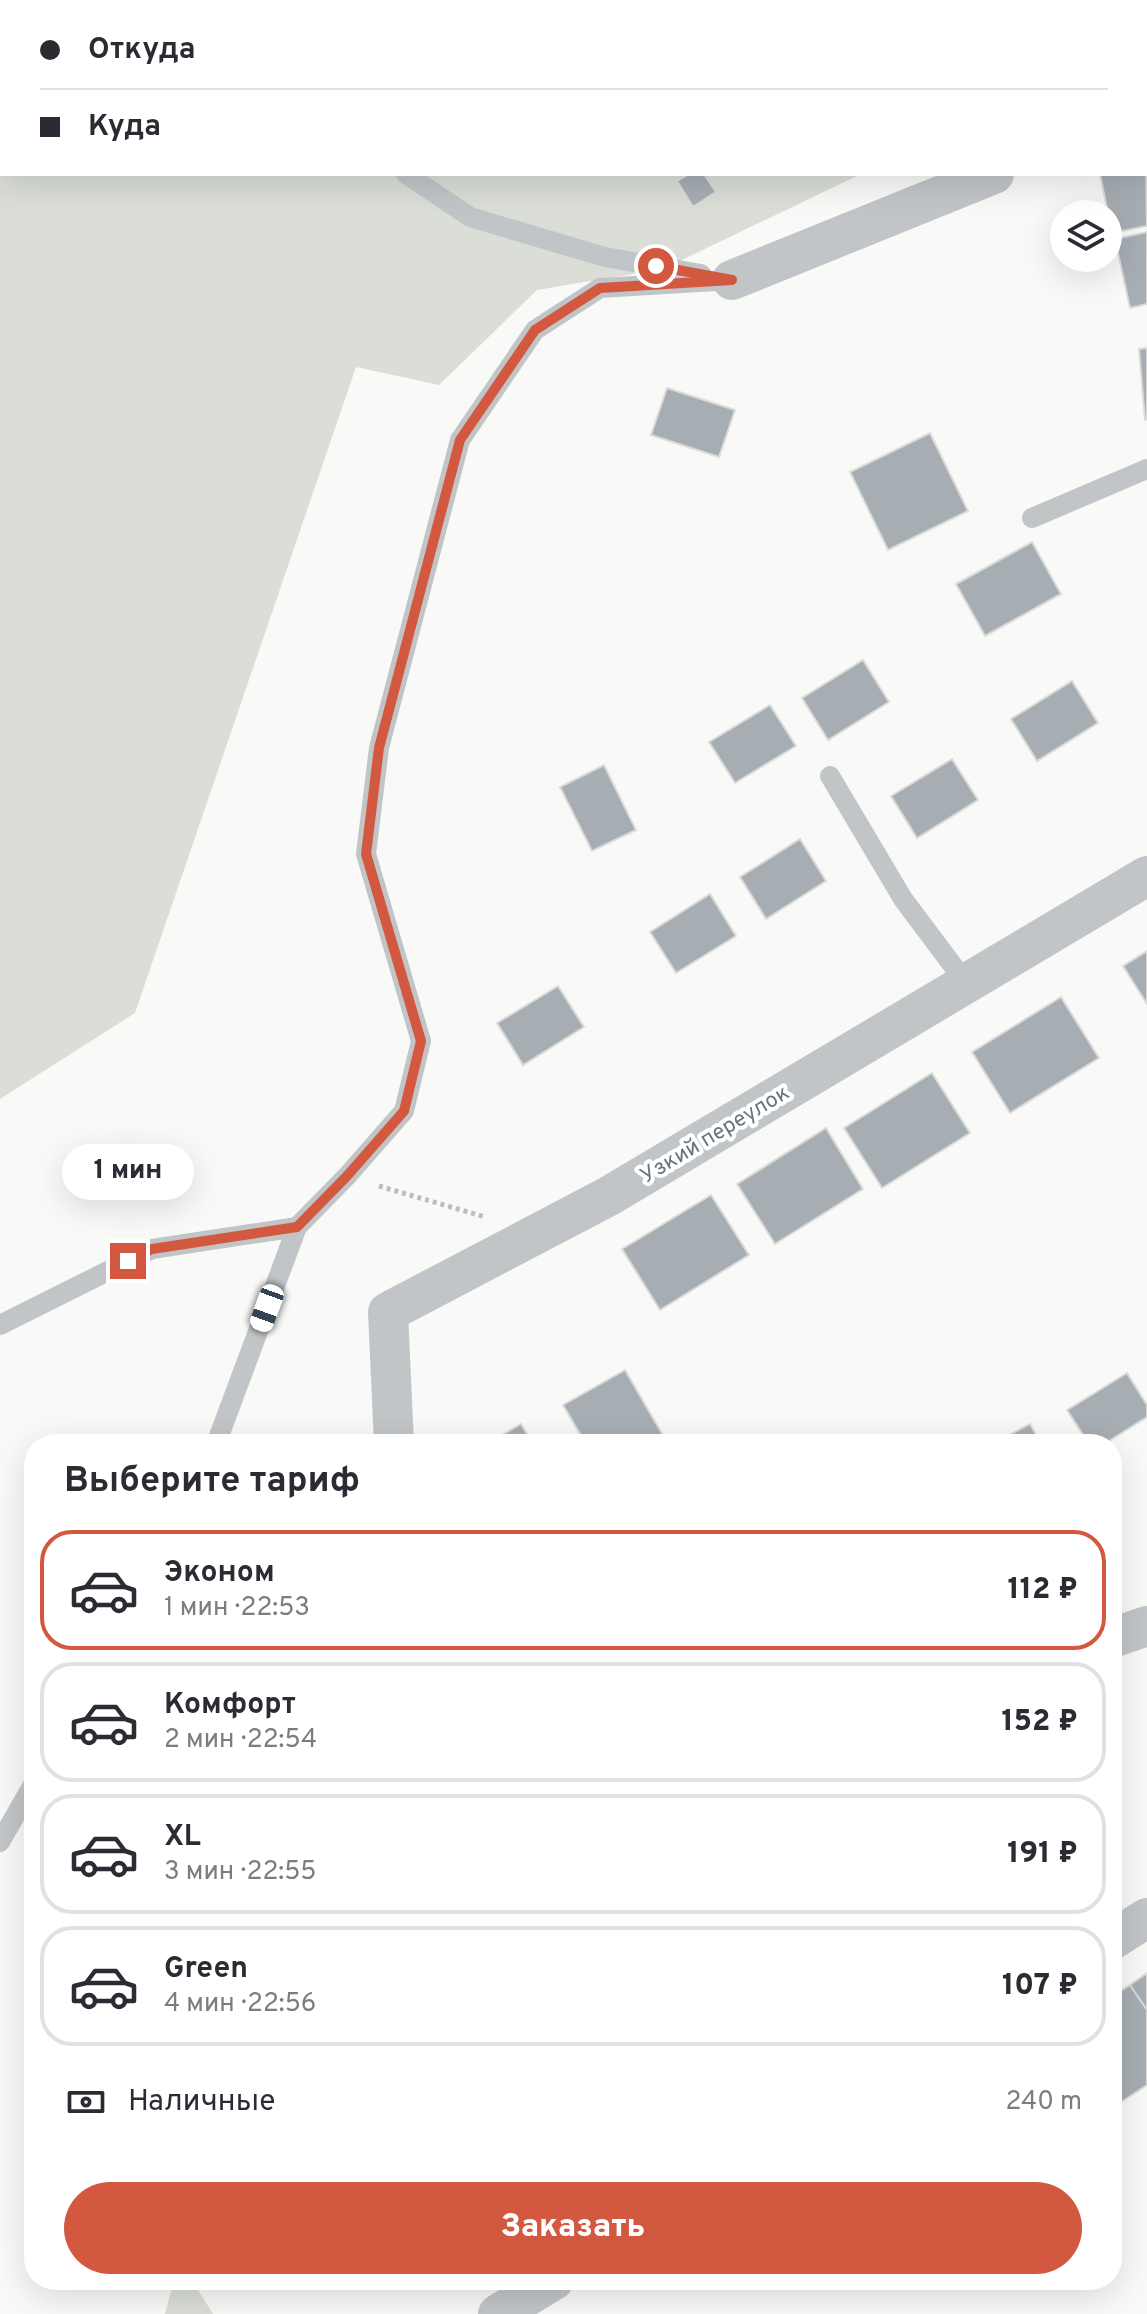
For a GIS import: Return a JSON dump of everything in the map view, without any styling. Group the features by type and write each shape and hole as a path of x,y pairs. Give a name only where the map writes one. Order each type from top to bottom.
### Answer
{"street":[{"path":"732,280 989,176"},
{"name":"Узкий переулок","path":"394,1434 388,1312 609,1196 1147,876"},
{"path":"1122,1635 1147,1626"},
{"path":"1122,1934 1147,1918"},
{"path":"498,2314 538,2290"}],"lane":[{"path":"409,176 470,217 605,257 732,280"},
{"path":"220,1434 297,1227 404,1111 421,1041 366,854 379,748 460,440 535,330 600,288 732,280"},
{"path":"1032,518 1147,469"},
{"path":"830,776 903,899 966,983"},
{"path":"0,1325 152,1249 297,1227"},
{"path":"0,1842 24,1800"}],"path":[{"path":"347,1176 538,1233"}],"shaded area":[{"path":"0,176 857,176 663,269 537,290 439,385 356,367 135,1013 0,1099"},
{"path":"171,2290 198,2290 213,2314 165,2314"}],"building":[{"path":"686,176 705,176 716,192 693,207 677,181"},
{"path":"1100,176 1146,176 1147,226 1122,231 1122,200 1105,200"},
{"path":"1147,232 1147,304 1130,308 1122,271 1122,237"},
{"path":"1147,348 1147,419 1145,420 1139,349"},
{"path":"667,388 735,410 719,457 651,435"},
{"path":"930,433 968,511 888,550 850,472"},
{"path":"1032,542 1061,594 985,636 956,584"},
{"path":"863,660 889,702 828,740 802,698"},
{"path":"1072,681 1098,723 1037,761 1011,719"},
{"path":"770,705 796,746 735,783 709,742"},
{"path":"952,759 978,800 917,838 891,796"},
{"path":"604,765 636,830 592,851 560,787"},
{"path":"800,839 826,881 766,919 740,877"},
{"path":"710,894 736,936 676,973 650,932"},
{"path":"1147,951 1147,1004 1123,966"},
{"path":"558,986 584,1027 523,1065 497,1023"},
{"path":"1061,997 1099,1058 1010,1113 972,1052"},
{"path":"932,1073 970,1133 882,1188 844,1128"},
{"path":"826,1128 863,1189 775,1244 737,1184"},
{"path":"711,1195 749,1255 660,1310 622,1249"},
{"path":"625,1370 662,1434 580,1434 563,1405"},
{"path":"1127,1373 1147,1405 1147,1417 1120,1434 1083,1434 1067,1410"},
{"path":"521,1424 527,1434 504,1434"},
{"path":"1030,1424 1036,1434 1011,1434"},
{"path":"1147,1973 1147,2010 1130,1985"},
{"path":"1130,1985 1147,2010 1147,2085 1122,2101 1122,1990"}],"route":[{"path":"128,1261 152,1249 297,1227 404,1111 421,1041 366,854 379,748 460,440 535,330 600,288 732,280 656,266"}]}
